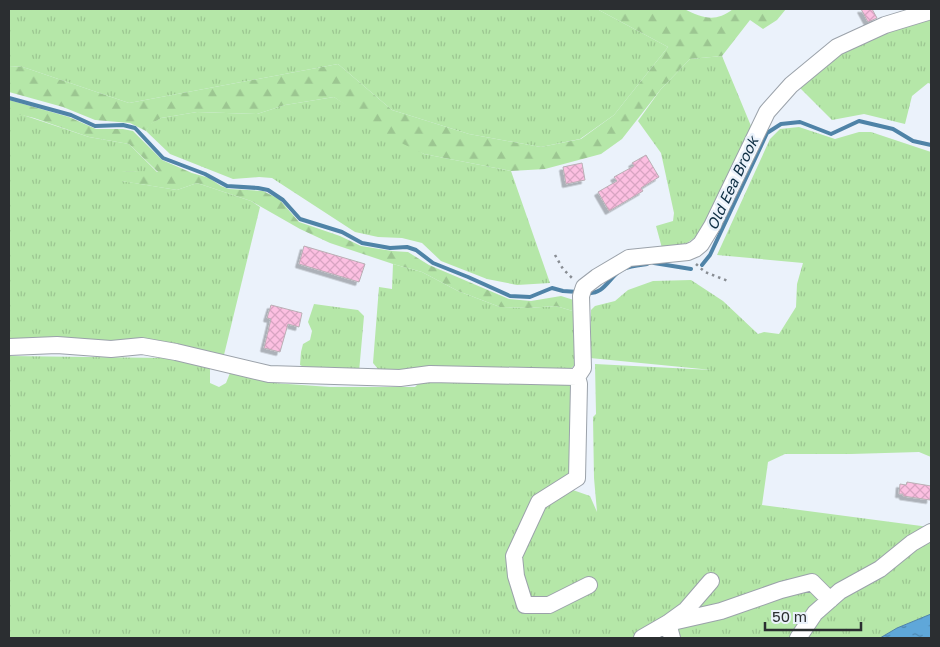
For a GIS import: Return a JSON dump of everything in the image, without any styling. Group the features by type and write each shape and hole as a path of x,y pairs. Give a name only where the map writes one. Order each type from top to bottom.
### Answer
{"street":[{"path":"590,585 549,605 525,605 516,576 514,556 540,502 577,478 579,384 577,377 583,368 581,296 584,287 629,258 691,251 702,244 767,112 792,84 837,47 885,25 931,10"},
{"path":"9,347 57,345 111,349 142,346 269,374 400,378 430,374 577,377"},
{"path":"798,638 815,613 840,590 880,569 912,543 931,532"},
{"path":"670,631 711,582"},
{"path":"642,638 670,631 781,590 812,582 830,600"}],"path":[{"path":"691,251 696,264 705,272 728,281"},
{"path":"555,255 564,269 579,285 584,287"}],"green space":[{"path":"9,9 597,9 668,47 614,115 580,139 541,147 469,134 392,110 338,64 129,103 23,67 9,66"},
{"path":"597,9 684,9 703,17 715,18 733,9 786,9 777,20 763,29 750,20 722,56 690,59 661,89 622,139 601,154 545,169 511,171 424,154 395,140 334,97 285,105 257,114 197,112 161,118 151,124 146,131 130,123 95,120 63,107 9,92 9,66 23,67 129,103 338,64 392,110 469,134 541,147 581,139 614,115 668,47"},
{"path":"931,15 931,84 928,83 912,96 905,124 864,114 832,120 797,85 845,48"},
{"path":"722,56 751,126 716,205 700,234 687,243 662,248 656,226 673,221 674,213 661,153 638,121 661,89 690,59"},
{"path":"334,97 424,154 511,171 550,283 517,285 487,279 441,261 422,243 402,238 378,237 355,232 272,178 233,179 170,154 146,131 150,124 161,118 197,112 257,114 285,105"},
{"path":"9,100 69,117 96,129 133,131 162,160 209,178 229,189 263,191 279,199 299,222 340,236 361,246 408,252 429,265 509,299 531,301 561,296 577,301 576,312 556,306 500,307 458,291 422,272 330,243 300,229 251,201 197,183 177,190 121,181 121,171 158,172 129,144 89,137 34,118 9,112"},
{"path":"11,111 89,137 129,144 158,173 121,171 122,181 177,190 197,183 251,201 260,207 223,359 9,342 9,112"},
{"path":"799,127 835,139 859,132 871,132 931,152 931,457 919,452 785,454 768,462 762,505 929,527 931,525 931,614 897,628 880,638 9,638 9,356 166,358 210,368 210,383 219,387 226,383 230,373 274,383 330,387 415,387 422,380 575,383 573,467 566,477 570,489 590,496 597,512 594,478 593,417 596,414 595,364 712,370 590,358 591,310 595,306 615,301 628,290 653,281 691,280 723,301 758,334 764,332 779,334 796,307 797,284 803,263 717,255 770,139 780,129"},
{"path":"393,264 422,272 458,291 500,307 556,306 576,312 578,362 567,372 378,369 373,363 379,287 392,289"},
{"path":"314,304 358,310 364,316 359,372 312,371 300,365 303,344 310,340 312,331 308,322"}],"water":[{"path":"931,614 931,638 880,638 897,628"}],"building":[{"path":"861,9 872,9 877,18 868,22"},
{"path":"646,155 659,177 641,188 643,191 609,211 598,192 617,181 614,177 634,166 632,163"},
{"path":"582,163 585,180 566,184 563,167"},
{"path":"304,246 365,264 359,282 299,264"},
{"path":"271,305 302,313 299,327 288,324 280,352 264,348 271,319 267,318"},
{"path":"907,482 931,486 930,500 899,494 900,484 906,485"}],"waterway":[{"name":"Old Eea Brook","path":"9,98 71,115 95,126 123,125 135,128 163,158 205,174 227,186 268,190 283,200 300,219 342,232 362,243 390,248 407,247 416,250 433,263 510,296 530,297 552,288 578,292"},
{"name":"Old Eea Brook","path":"702,265 710,255 767,133 781,124 800,122 831,134 859,121 893,129 913,141 931,145"},
{"name":"Old Eea Brook","path":"654,263 691,269"},
{"name":"Old Eea Brook","path":"587,293 593,293 603,288 623,269 647,264"}]}
